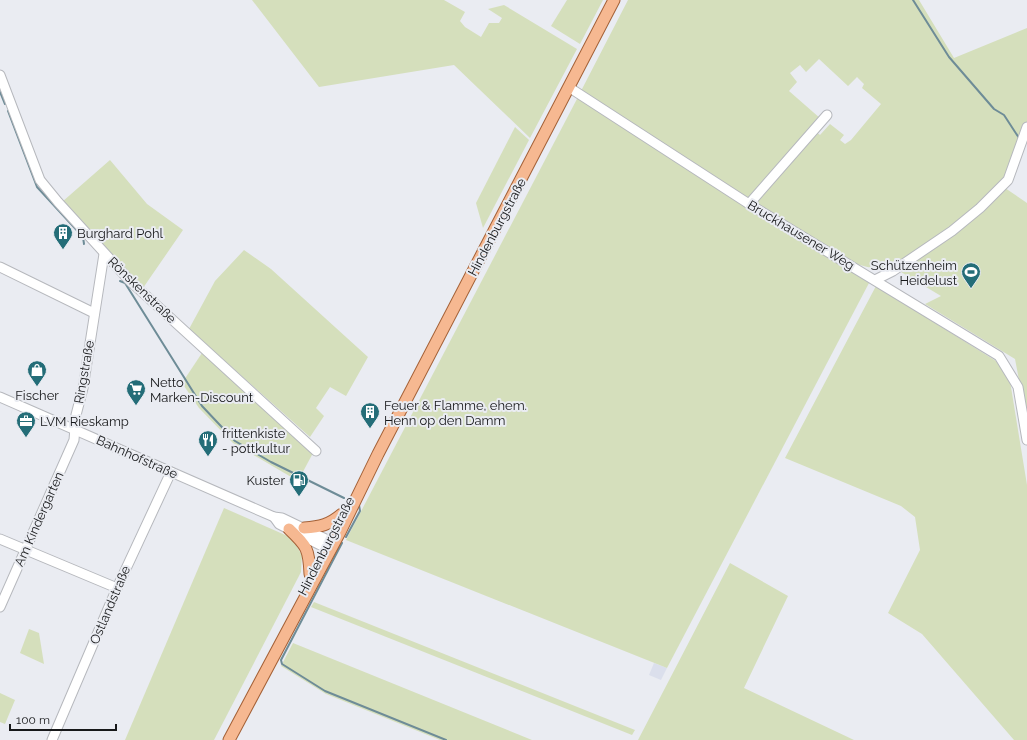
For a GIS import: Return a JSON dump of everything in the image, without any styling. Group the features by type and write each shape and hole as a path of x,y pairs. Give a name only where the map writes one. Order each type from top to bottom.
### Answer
{"main road":[{"name":"Hindenburgstraße","path":"280,642 310,574 362,489 378,454 570,88 614,0"},
{"name":"Hindenburgstraße","path":"229,740 329,545 356,485 378,454"},
{"path":"304,528 324,526 333,522 342,514"},
{"path":"288,529 300,539 309,553 310,574"}],"street":[{"name":"Rönskenstraße","path":"0,75 40,180 104,254 130,281 316,451"},
{"name":"Bruckhausener Weg","path":"570,88 749,204 999,356 1018,387 1027,440"},
{"path":"749,204 827,114"},
{"path":"875,280 894,272 952,231 980,208 1008,180 1027,127"},
{"name":"Ringstraße","path":"74,430 104,254"},
{"path":"0,267 94,313"},
{"name":"Bahnhofstraße","path":"0,397 274,517 282,518 304,528 329,545"},
{"name":"Am Kindergarten","path":"0,607 74,440 74,430"},
{"name":"Ostlandstraße","path":"52,740 117,588 171,472"},
{"name":"Bahnhofstraße","path":"274,517 279,524 288,529 329,545"},
{"path":"0,540 117,588"}],"shaded area":[{"path":"654,663 667,668 661,680 649,675"}],"green space":[{"path":"252,0 444,0 465,12 460,21 465,27 481,37 489,23 499,23 502,18 488,9 504,5 577,49 530,138 454,65 319,87"},
{"path":"567,0 603,0 580,44 551,26"},
{"path":"628,0 919,0 954,58 1027,28 1027,122 1012,155 1010,171 994,190 959,221 890,269 879,269 848,261 759,208 756,198 815,131 820,135 830,124 844,135 840,140 845,144 851,140 881,104 862,88 864,84 857,77 848,86 819,59 806,72 800,65 790,73 797,82 789,91 821,119 749,200 581,91"},
{"path":"578,97 869,283 667,668 346,540"},
{"path":"515,127 529,140 483,228 476,203"},
{"path":"110,160 147,204 183,230 143,288 106,251 62,202"},
{"path":"1005,188 1027,203 1027,422 1015,359 925,304 941,296 901,272 954,233"},
{"path":"244,250 271,269 368,357 346,396 330,387 316,408 324,416 310,437 189,329 215,281"},
{"path":"876,286 996,361 1010,381 1027,485 1027,740 1014,740 922,634 888,613 920,550 915,517 901,506 785,458"},
{"path":"202,353 313,453 298,481 233,443 199,408 182,383"},
{"path":"224,508 292,538 302,555 301,572 214,740 125,740"},
{"path":"730,563 788,596 744,688 854,740 638,740"},
{"path":"314,602 635,730 632,735 311,607"},
{"path":"29,629 39,633 44,664 20,653"},
{"path":"293,643 532,740 440,740 326,694 281,666"},
{"path":"0,693 15,700 5,724 0,722"}],"waterway":[{"path":"913,0 949,57 994,109 1004,115 1019,138"},
{"path":"0,92 5,104"},
{"path":"8,111 37,187 83,237 84,244"},
{"path":"120,281 125,283 202,406 235,441 271,462 344,498"},
{"path":"346,537 360,511 359,505"},
{"path":"342,543 281,660 282,664 325,691 446,740"}],"place":[{"name":"Burghard Pohl","path":"63,250"},
{"name":"Schützenheim Heidelust","path":"971,289"},
{"name":"Fischer","path":"37,387"},
{"name":"Netto Marken-Discount","path":"136,406"},
{"name":"Feuer & Flamme, ehem. Henn op den Damm","path":"370,429"},
{"name":"LVM Rieskamp","path":"26,438"},
{"name":"frittenkiste - pottkultur","path":"208,457"},
{"name":"Kuster","path":"299,497"}]}
